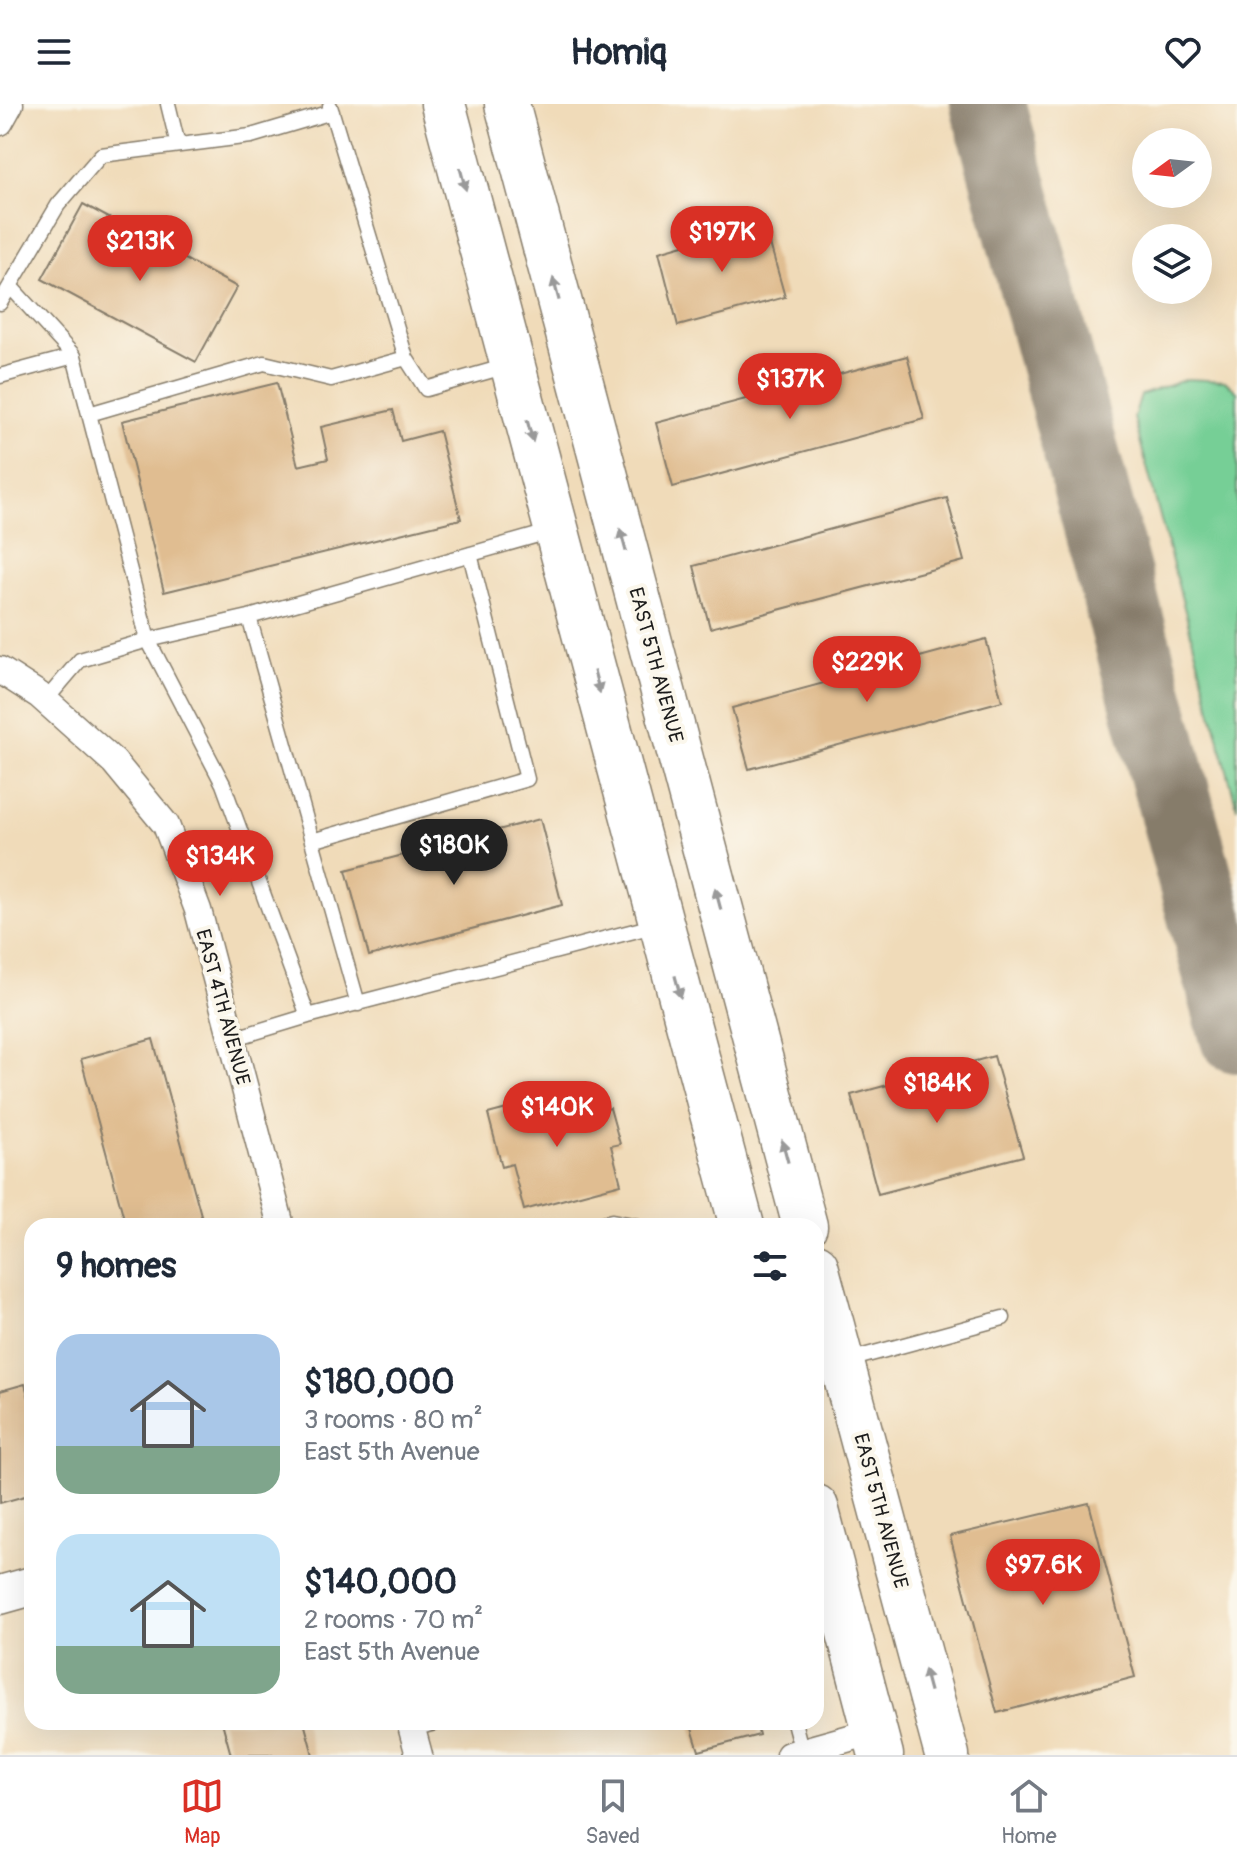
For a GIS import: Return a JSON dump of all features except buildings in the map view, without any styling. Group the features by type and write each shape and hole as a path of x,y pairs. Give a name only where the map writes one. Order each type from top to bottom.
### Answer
{"highway":[{"path":"443,104 740,1218"},
{"name":"EAST 5TH AVENUE","path":"507,104 803,1218"},
{"name":"EAST 5TH AVENUE","path":"824,1328 829,1366 947,1755"},
{"path":"824,1573 878,1743"}],"street":[{"path":"0,122 10,104"},
{"name":"EAST 4TH AVENUE","path":"0,670 45,701 114,762 166,825 198,910 279,1218"},
{"path":"0,1595 24,1588"},
{"path":"412,1730 419,1755"},
{"path":"796,1753 878,1743"}],"lane":[{"path":"168,104 178,145"},
{"path":"0,303 58,205 101,155 251,136 330,108 406,358 426,389 512,364"},
{"path":"10,286 74,356 148,640 223,784 308,1016"},
{"path":"0,376 74,356"},
{"path":"89,414 264,363 331,379 406,358"},
{"path":"45,701 80,660 148,640 249,617 556,530"},
{"path":"312,841 527,779 470,554"},
{"path":"249,617 358,1004"},
{"path":"232,1039 661,923"},
{"path":"829,1366 1003,1318"},
{"path":"795,1730 796,1753"}],"green space":[{"path":"1187,379 1225,381 1237,392 1237,808 1134,418 1141,395"}],"taxiway":[{"path":"988,104 1237,1035"}]}
